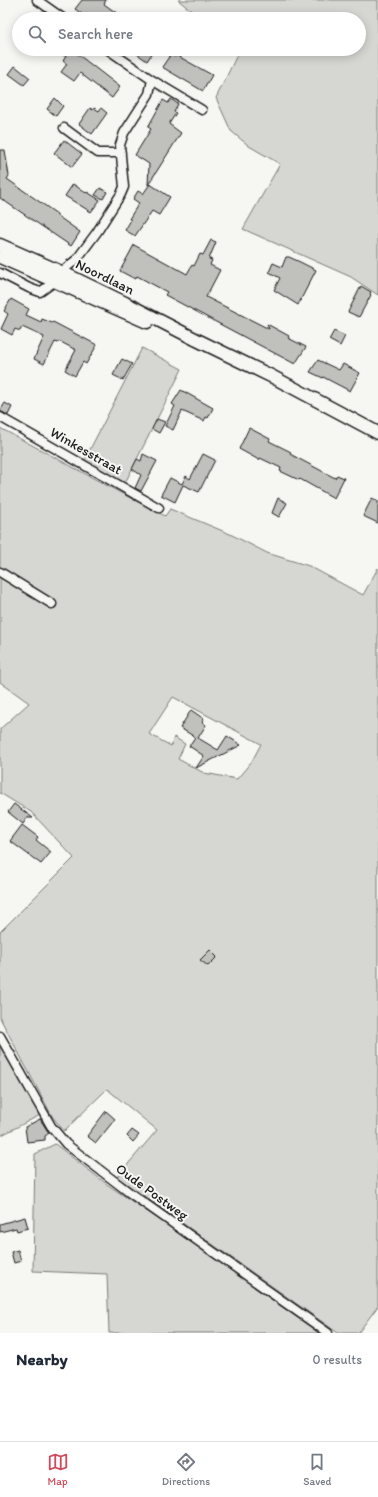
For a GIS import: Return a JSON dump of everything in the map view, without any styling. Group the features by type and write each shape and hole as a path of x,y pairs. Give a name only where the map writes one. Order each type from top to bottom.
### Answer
{"main road":[{"name":"Noordlaan","path":"0,245 61,272 273,377 378,433"},
{"name":"Noordlaan","path":"0,257 166,331 195,339"}],"street":[{"path":"37,0 54,12"},
{"path":"117,56 152,80 202,110"},
{"path":"0,274 40,292 54,282 61,272 77,259 93,238 121,194 124,186 120,145 124,133 149,94 152,80"},
{"path":"64,128 98,152 120,153"},
{"name":"Winkesstraat","path":"0,417 159,508"},
{"path":"0,572 52,604"},
{"name":"Oude Postweg","path":"0,1036 51,1126 66,1144 130,1193 328,1333"}],"shaded area":[{"path":"178,0 378,0 378,295 351,277 243,229 280,164 249,146 231,131 216,98 237,56 366,56 366,12 193,12"},
{"path":"142,348 182,369 124,485 84,461"},
{"path":"0,428 165,516 170,509 230,534 267,553 309,566 363,595 378,568 378,1306 358,1333 338,1333 117,1177 157,1130 107,1089 64,1131 52,1116 0,1018 0,932 74,858 31,812 0,793 0,729 29,703 0,682","holes":["173,697 261,744 252,761 237,779 204,773 178,759 185,744 174,737 171,746 149,734"]},
{"path":"0,1042 40,1115 0,1136"},
{"path":"55,1144 108,1185 160,1220 319,1333 109,1333 107,1274 33,1271 35,1154"}],"building":[{"path":"82,0 106,0 104,4 115,12 79,12 75,9"},
{"path":"66,56 80,56 120,87 112,98 80,73 74,81 61,72 67,64 63,61"},
{"path":"140,56 150,56 147,61"},
{"path":"170,56 178,56 212,75 203,91 162,67"},
{"path":"15,66 30,78 24,85 9,74"},
{"path":"55,98 63,106 56,116 47,109"},
{"path":"171,99 178,104 174,112 176,113 169,124 181,133 148,185 149,164 135,155 151,129 148,127 163,100 168,103"},
{"path":"90,108 93,110 94,108 99,111 101,108 107,113 92,134 79,124"},
{"path":"64,140 82,154 72,167 54,153"},
{"path":"0,150 5,150 9,176 7,179 80,232 71,246 0,198"},
{"path":"73,184 100,200 91,212 65,196"},
{"path":"150,184 170,197 159,215 152,211 135,236 125,230 131,220 129,219 139,203 133,199 138,191 143,194"},
{"path":"100,188 107,192 103,199 95,195"},
{"path":"211,240 216,242 209,259 212,260 210,265 220,270 206,297 269,329 267,324 289,336 288,338 306,347 295,364 165,295 167,292 137,276 135,279 120,271 134,245 187,274 192,265 194,266 200,254 203,255"},
{"path":"286,257 316,270 298,305 274,290 280,278 269,272 273,263 282,267"},
{"path":"361,286 371,292 371,295 359,317 348,312"},
{"path":"11,299 29,309 26,315 41,322 42,319 52,323 53,322 97,345 86,364 83,362 75,376 65,370 76,350 59,341 58,343 55,342 44,364 34,359 44,337 22,327 20,331 15,329 12,335 1,329 8,314 4,311"},
{"path":"334,331 345,336 340,346 329,340"},
{"path":"122,359 132,364 123,380 113,375"},
{"path":"318,360 339,370 343,364 360,373 350,391 310,372"},
{"path":"181,390 213,408 208,418 206,417 204,421 182,411 173,430 165,426 175,406 172,404"},
{"path":"5,403 12,407 8,415 0,411"},
{"path":"157,419 165,422 159,433 152,429"},
{"path":"249,428 270,439 269,441 291,452 290,454 335,478 337,475 344,478 334,498 300,479 299,480 280,471 281,468 260,458 259,460 239,449"},
{"path":"143,454 157,461 141,491 135,488 141,475 132,469 137,459 141,461"},
{"path":"203,454 215,460 199,492 183,485 175,502 161,495 170,478 182,484 186,476 190,479"},
{"path":"278,498 287,503 279,517 272,513"},
{"path":"372,498 378,501 378,523 363,516"},
{"path":"191,710 204,719 202,722 206,725 198,738 218,750 227,736 241,745 196,768 204,756 189,746 195,737 180,728"},
{"path":"14,804 33,818 27,818 23,824 8,812"},
{"path":"22,825 38,837 36,840 51,852 41,864 10,841"},
{"path":"210,950 217,957 208,966 200,960"},
{"path":"106,1111 115,1119 96,1143 87,1136"},
{"path":"40,1119 49,1133 45,1136 45,1140 27,1142 25,1127"},
{"path":"132,1130 139,1135 133,1142 127,1136"},
{"path":"25,1217 28,1228 17,1231 16,1228 0,1232 0,1224"},
{"path":"18,1250 21,1261 14,1263 11,1252"}]}
